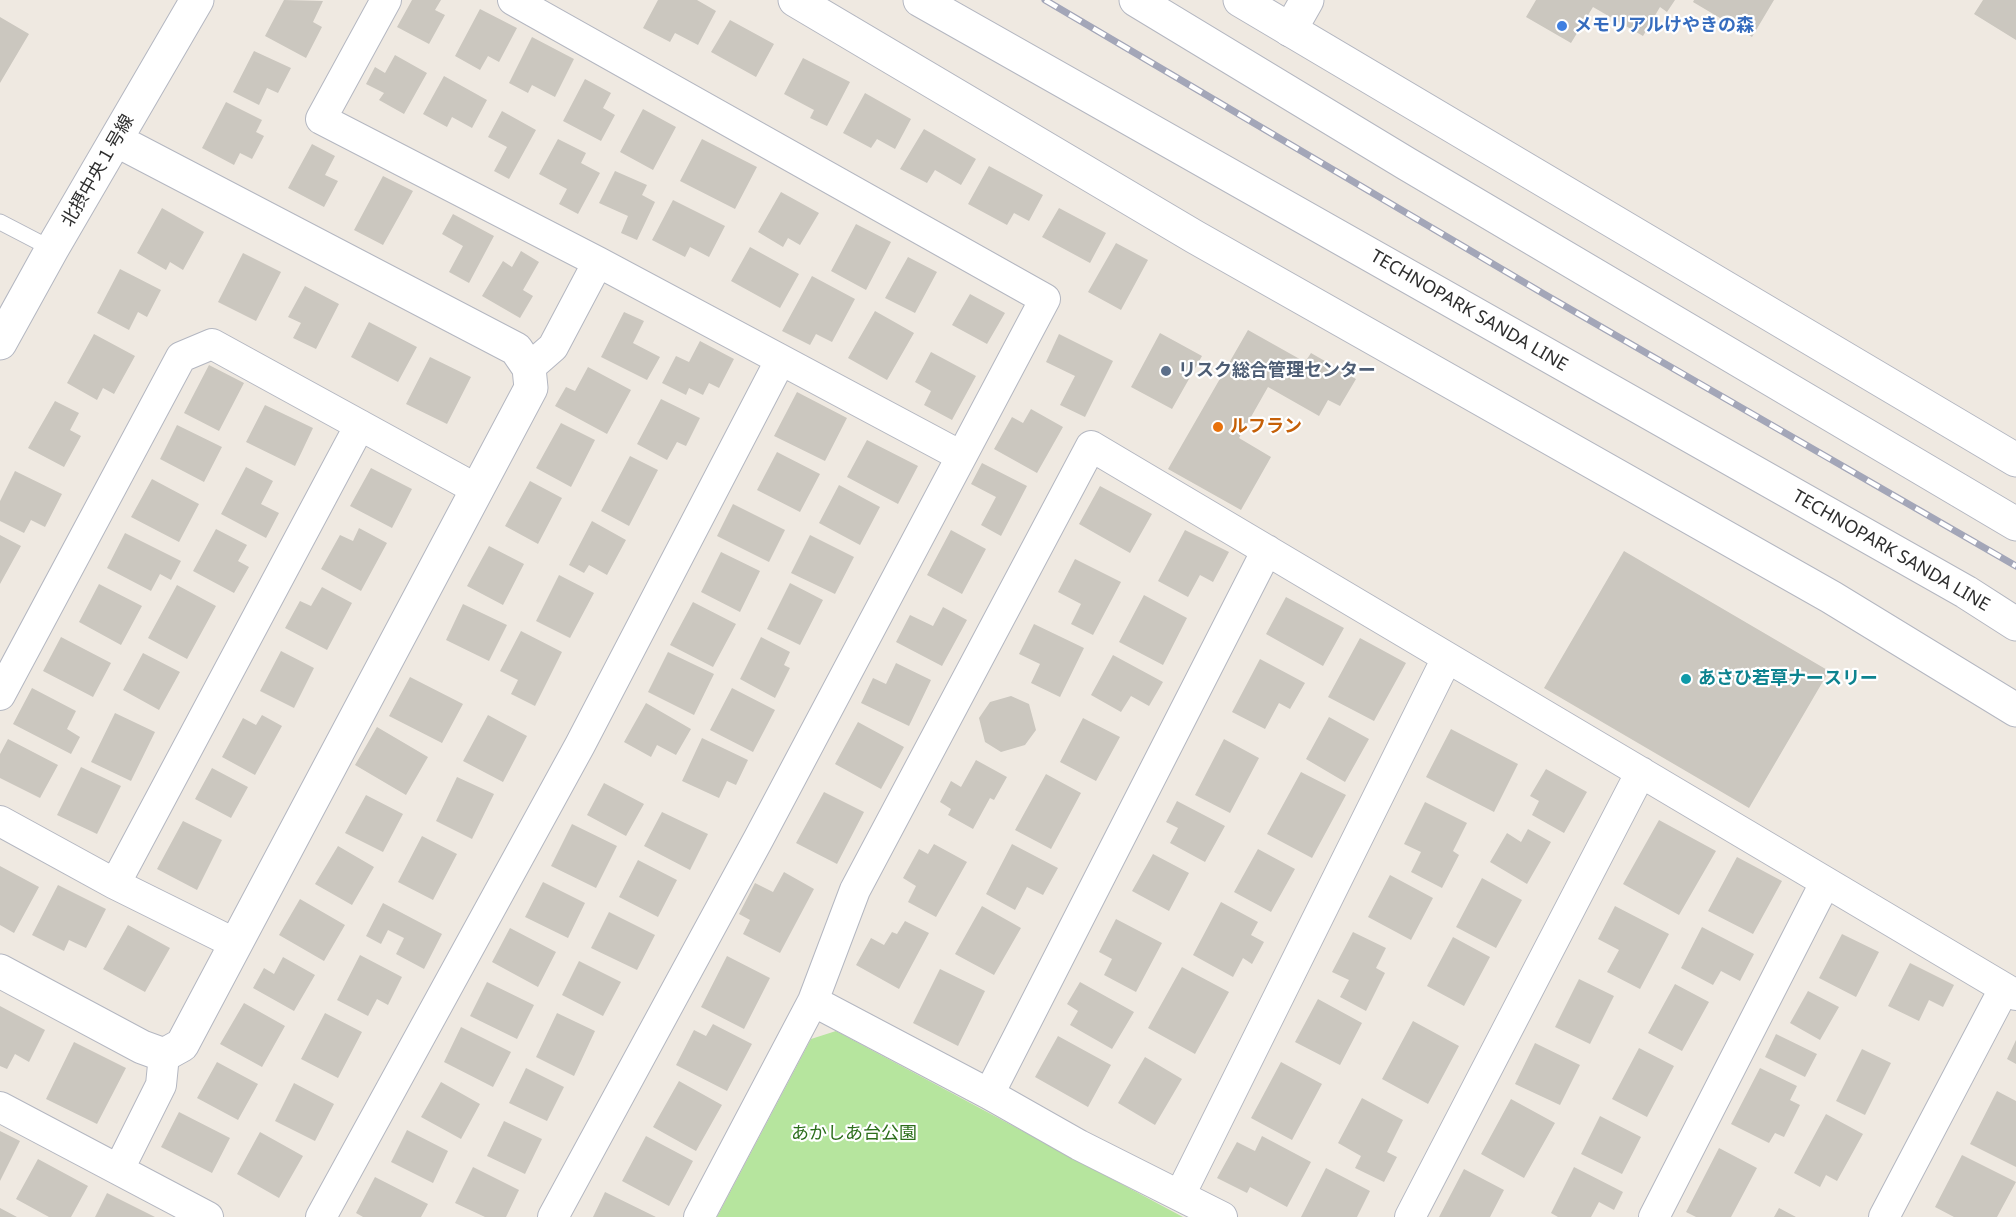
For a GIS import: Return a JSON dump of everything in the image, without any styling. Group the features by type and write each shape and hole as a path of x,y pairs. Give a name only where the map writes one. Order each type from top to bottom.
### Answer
{"main road":[{"name":"北摂中央１号線","path":"0,343 197,0"},
{"path":"795,0 1196,237 1832,597 2016,710"},
{"name":"TECHNOPARK SANDA LINE","path":"920,0 1966,592 2016,624"},
{"path":"1136,0 1428,176 2016,524"},
{"path":"1240,0 2016,460"},
{"path":"1290,30 1307,0"},
{"path":"0,971 142,1047 164,1055 182,1045 531,388 529,368 516,349 116,140"}],"street":[{"path":"386,0 321,119 598,262 961,456"},
{"path":"513,0 1045,299 759,838 553,1217"},
{"path":"529,368 553,348 598,262"},
{"path":"0,695 181,357 212,344 478,490"},
{"path":"321,1217 580,745 780,361"},
{"path":"115,884 360,425"},
{"path":"699,1217 813,1001 855,890 1091,446 2010,992 1884,1217"},
{"path":"988,1094 1267,550"},
{"path":"1180,1195 1447,658"},
{"path":"1410,1217 1641,772"},
{"path":"0,821 115,884 236,944"},
{"path":"1654,1217 1826,883"},
{"path":"813,1001 1079,1145 1222,1217"},
{"path":"119,1169 161,1085 164,1055"},
{"path":"0,1107 208,1217"}],"lane":[{"path":"0,222 52,249"}],"green space":[{"name":"あかしあ台公園","path":"836,1031 1183,1217 717,1217 811,1039"}],"building":[{"path":"284,0 323,1 313,22 322,27 306,58 265,36"},
{"path":"412,0 441,0 435,10 445,15 429,44 397,27"},
{"path":"658,0 697,0 716,11 698,45 675,33 670,42 643,28"},
{"name":"メモリアルけやきの森","path":"1536,0 1675,0 1667,12 1660,7 1643,36 1593,7 1571,43 1526,17"},
{"name":"メモリアルけやきの森","path":"1694,0 1774,0 1752,37 1693,2"},
{"path":"1983,0 2016,0 2016,40 1974,14"},
{"path":"480,9 517,28 499,62 488,56 480,70 455,56"},
{"path":"0,17 29,34 0,83"},
{"path":"730,20 774,44 756,77 711,52"},
{"path":"532,37 574,59 555,97 532,85 528,93 509,83"},
{"path":"254,51 291,68 278,93 267,88 259,105 233,92"},
{"path":"395,55 427,73 404,114 379,100 384,93 366,84 375,67 385,73"},
{"path":"803,58 850,82 827,126 810,118 814,110 784,94"},
{"path":"444,76 487,100 472,128 452,117 447,127 423,114"},
{"path":"585,79 611,93 603,108 615,115 601,141 563,121"},
{"path":"865,93 911,119 895,149 877,139 871,148 843,133"},
{"path":"226,102 262,120 256,132 264,136 252,159 240,153 234,165 202,148"},
{"path":"643,109 676,127 653,170 620,152"},
{"path":"502,111 536,130 509,179 494,171 507,147 488,137"},
{"path":"924,129 976,159 961,185 935,170 927,183 900,169"},
{"path":"558,139 586,153 581,163 600,173 578,214 559,204 567,189 539,174"},
{"path":"702,139 757,167 735,209 680,181"},
{"path":"312,144 335,156 325,175 338,181 324,207 288,188"},
{"path":"989,166 1043,195 1029,221 1014,213 1007,225 968,204"},
{"path":"615,171 647,185 642,195 655,202 637,240 621,233 628,216 599,203"},
{"path":"383,176 413,191 383,245 354,230"},
{"path":"781,192 819,213 800,245 788,238 783,247 758,232"},
{"path":"673,200 725,226 709,257 690,247 685,257 652,240"},
{"path":"162,208 204,232 183,270 170,262 166,270 137,253"},
{"path":"1059,208 1106,233 1090,263 1042,237"},
{"path":"453,214 494,236 469,283 449,272 463,246 442,234"},
{"path":"856,224 891,242 866,290 831,271"},
{"path":"1116,243 1148,260 1121,310 1088,292"},
{"path":"750,247 799,274 780,308 731,281"},
{"path":"521,251 539,262 523,290 533,296 520,318 482,296 503,261 512,267"},
{"path":"243,253 281,272 256,321 218,302"},
{"path":"908,257 937,272 915,313 885,298"},
{"path":"120,269 161,290 147,317 138,312 129,330 97,313"},
{"path":"812,276 855,299 832,342 816,334 810,345 782,331"},
{"path":"305,286 339,304 316,349 293,338 301,323 288,317"},
{"path":"970,294 1005,313 987,344 952,325"},
{"path":"875,311 914,333 887,380 848,358"},
{"path":"624,312 644,321 633,343 660,357 647,380 601,357"},
{"path":"369,322 417,347 398,382 351,357"},
{"name":"ルフラン","path":"1248,330 1305,362 1311,353 1356,379 1340,406 1328,400 1319,416 1268,387 1239,438 1271,457 1241,510 1168,469"},
{"name":"リスク総合管理センター","path":"1160,333 1202,356 1172,409 1131,387"},
{"path":"94,334 135,356 114,394 103,388 97,400 67,383"},
{"path":"1059,334 1113,361 1085,417 1060,405 1075,376 1046,362"},
{"path":"700,341 734,359 719,388 709,383 703,395 689,388 686,395 662,383 676,356 689,362"},
{"path":"931,352 976,376 952,420 924,405 931,391 915,382"},
{"path":"430,357 471,377 447,424 406,404"},
{"path":"209,365 244,383 219,431 184,413"},
{"path":"588,367 631,390 607,434 555,406 566,387 575,391"},
{"path":"797,392 847,418 825,461 774,436"},
{"path":"661,399 700,418 686,446 677,442 667,460 637,444"},
{"path":"55,401 79,413 70,430 81,436 64,467 28,448"},
{"path":"265,405 313,428 295,466 246,442"},
{"path":"1031,409 1063,427 1037,473 994,449 1012,417 1023,423"},
{"path":"561,423 595,440 571,487 536,468"},
{"path":"177,425 222,447 204,482 160,459"},
{"path":"867,440 918,466 898,504 847,477"},
{"path":"777,452 820,474 800,512 757,490"},
{"path":"630,456 658,470 629,526 601,511"},
{"path":"982,463 1027,486 1001,536 981,525 996,497 971,484"},
{"path":"246,467 273,481 261,504 279,513 266,538 221,514"},
{"path":"371,468 412,489 392,528 350,506"},
{"path":"15,471 62,494 45,527 31,520 24,533 0,521 0,501"},
{"path":"152,479 199,504 179,542 131,517"},
{"path":"530,481 562,498 538,544 505,526"},
{"path":"839,485 880,507 860,545 819,523"},
{"path":"1100,486 1152,514 1130,553 1079,524"},
{"path":"733,504 785,530 769,562 717,536"},
{"path":"592,521 626,540 607,575 589,565 584,573 569,565"},
{"path":"359,528 387,543 361,591 321,569 340,535 353,541"},
{"path":"216,529 247,545 238,561 249,567 234,593 193,571"},
{"path":"951,530 986,549 962,594 927,575"},
{"path":"1185,530 1229,552 1213,582 1200,575 1188,597 1158,581"},
{"path":"125,533 181,561 171,580 160,574 151,591 107,568"},
{"path":"0,535 21,546 0,584"},
{"path":"810,535 854,557 835,594 791,573"},
{"path":"489,546 524,564 503,605 467,586"},
{"name":"あさひ若草ナースリー","path":"1624,551 1829,671 1749,808 1544,688"},
{"path":"721,552 760,571 740,612 701,592"},
{"path":"1075,559 1121,582 1093,635 1071,624 1081,604 1058,592"},
{"path":"559,575 594,593 570,638 536,621"},
{"path":"790,583 823,600 800,645 767,629"},
{"path":"99,584 142,606 121,645 79,622"},
{"path":"177,585 216,606 187,659 148,638"},
{"path":"322,587 352,603 327,650 285,628 300,601 311,606"},
{"path":"1144,595 1187,618 1163,665 1119,642"},
{"path":"1286,597 1344,628 1323,666 1266,634"},
{"path":"693,602 736,624 713,667 670,645"},
{"path":"463,604 507,625 489,661 446,640"},
{"path":"943,607 967,620 942,666 896,642 910,615 933,626"},
{"path":"1034,624 1084,648 1060,697 1031,683 1040,664 1019,654"},
{"path":"521,631 562,652 535,706 511,694 518,680 500,671"},
{"path":"61,637 111,663 93,697 43,671"},
{"path":"761,637 790,652 784,665 790,668 775,698 740,679"},
{"path":"1360,638 1406,663 1374,721 1328,697"},
{"path":"281,651 314,668 294,708 260,691"},
{"path":"668,652 714,674 694,715 648,692"},
{"path":"143,653 180,672 159,710 123,690"},
{"path":"1113,655 1163,682 1149,706 1131,696 1121,712 1091,695"},
{"path":"1260,659 1305,683 1290,709 1279,703 1265,729 1232,712"},
{"path":"896,663 931,680 909,726 861,703 873,678 886,684"},
{"path":"410,677 463,704 442,743 389,716"},
{"path":"32,688 76,711 67,729 80,737 71,754 13,724"},
{"path":"732,688 775,710 753,752 710,730"},
{"path":"1011,696 1029,704 1036,730 1025,745 1001,752 985,742 979,718 990,702"},
{"path":"646,703 691,729 676,755 657,745 651,757 624,742"},
{"path":"115,713 155,732 131,781 91,762"},
{"path":"262,715 282,726 255,775 222,757 243,718 256,725"},
{"path":"488,715 527,736 503,782 463,761"},
{"path":"1329,717 1369,739 1345,782 1306,759"},
{"path":"1083,718 1120,737 1096,781 1060,762"},
{"path":"858,722 904,747 881,789 835,764"},
{"path":"377,727 428,757 406,795 355,765"},
{"path":"1451,729 1518,764 1494,812 1426,777"},
{"path":"702,738 748,760 736,785 727,781 719,798 682,781"},
{"path":"8,739 58,765 40,798 0,778 0,754"},
{"path":"1224,739 1259,758 1230,813 1195,795"},
{"path":"976,760 1007,777 994,800 990,798 973,829 948,815 951,809 940,802 951,781 961,787"},
{"path":"81,767 121,786 97,834 57,815"},
{"path":"212,768 248,787 231,818 195,799"},
{"path":"1546,769 1587,792 1564,833 1532,815 1539,801 1530,796"},
{"path":"1301,772 1346,795 1312,858 1267,834"},
{"path":"1046,774 1081,793 1051,849 1015,830"},
{"path":"457,777 494,794 472,839 436,821"},
{"path":"604,783 644,804 626,836 587,815"},
{"path":"824,792 864,812 837,864 796,843"},
{"path":"366,795 403,814 383,852 345,833"},
{"path":"1177,801 1225,826 1205,862 1170,843 1178,828 1166,822"},
{"path":"1425,802 1467,823 1453,851 1459,855 1442,888 1411,872 1421,852 1404,844"},
{"path":"662,812 708,834 690,870 644,846"},
{"path":"1659,820 1716,851 1679,915 1623,884"},
{"path":"183,821 222,840 197,890 157,869"},
{"path":"572,824 617,846 596,888 551,866"},
{"path":"1528,829 1551,842 1527,884 1490,862 1507,833 1521,842"},
{"path":"422,836 457,854 433,900 398,882"},
{"path":"934,844 967,862 936,917 908,902 916,886 903,878 919,849 928,854"},
{"path":"1012,844 1058,868 1043,895 1027,887 1015,910 986,894"},
{"path":"338,846 374,867 352,905 315,884"},
{"path":"1258,849 1295,869 1271,912 1234,892"},
{"path":"1153,854 1189,873 1169,911 1132,891"},
{"path":"1737,857 1782,881 1753,934 1708,911"},
{"path":"638,860 677,880 658,917 619,897"},
{"path":"0,866 39,887 14,933 0,925"},
{"path":"784,872 814,889 780,953 743,934 750,920 739,914 755,883 773,892"},
{"path":"1390,875 1433,898 1411,940 1368,917"},
{"path":"1482,878 1522,900 1496,948 1456,927"},
{"path":"543,882 585,903 568,938 525,917"},
{"path":"58,885 106,909 86,948 69,940 64,951 32,935"},
{"path":"300,899 345,925 324,961 279,935"},
{"path":"1221,902 1258,922 1251,935 1264,942 1252,964 1243,958 1233,977 1193,955"},
{"path":"383,903 442,934 424,969 396,954 404,938 388,930 381,944 366,936"},
{"path":"982,906 1021,928 994,975 955,954"},
{"path":"1615,906 1669,934 1640,989 1607,972 1619,950 1598,939"},
{"path":"609,912 655,935 637,970 591,948"},
{"path":"1116,919 1162,943 1136,992 1104,975 1112,959 1099,952"},
{"path":"905,921 929,933 899,989 856,965 871,938 884,945 892,932 897,934"},
{"path":"128,925 170,948 145,992 103,969"},
{"path":"1702,927 1754,954 1740,981 1721,971 1713,985 1681,968"},
{"path":"510,928 556,952 538,987 492,962"},
{"path":"1353,932 1386,948 1376,968 1385,973 1366,1011 1340,997 1349,980 1332,972"},
{"path":"1842,934 1879,952 1856,997 1819,978"},
{"path":"1453,937 1490,957 1464,1006 1427,986"},
{"path":"360,955 402,977 388,1005 377,999 368,1016 337,1000"},
{"path":"727,956 770,978 744,1029 701,1007"},
{"path":"283,957 315,975 294,1011 253,988 264,968 274,974"},
{"path":"579,961 621,982 603,1016 562,995"},
{"path":"1910,963 1954,985 1943,1007 1929,1000 1919,1021 1888,1006"},
{"path":"1182,967 1229,992 1195,1054 1148,1028"},
{"path":"940,969 985,991 958,1046 913,1023"},
{"path":"1579,979 1614,996 1590,1044 1555,1027"},
{"path":"487,982 534,1005 517,1039 470,1016"},
{"path":"1080,982 1134,1012 1112,1049 1070,1025 1078,1011 1067,1004"},
{"path":"1675,984 1709,1002 1682,1051 1648,1033"},
{"path":"1808,991 1839,1007 1820,1040 1790,1023"},
{"path":"1318,999 1362,1023 1340,1065 1295,1042"},
{"path":"244,1003 285,1026 262,1067 220,1044"},
{"path":"0,1006 45,1030 29,1062 15,1054 7,1069 0,1066"},
{"path":"325,1013 362,1032 338,1078 301,1059"},
{"path":"557,1013 595,1031 574,1076 536,1057"},
{"path":"1413,1021 1459,1046 1428,1104 1382,1079"},
{"path":"713,1024 752,1044 727,1091 676,1065 694,1030 706,1036"},
{"path":"461,1027 511,1052 493,1087 444,1062"},
{"path":"1776,1034 1817,1054 1805,1077 1765,1057"},
{"path":"1058,1036 1111,1065 1088,1107 1035,1077"},
{"path":"2016,1040 2016,1064 2007,1059"},
{"path":"74,1042 126,1068 97,1124 46,1099"},
{"path":"1535,1043 1580,1065 1560,1105 1515,1084"},
{"path":"1639,1048 1674,1066 1647,1117 1612,1099"},
{"path":"1862,1049 1891,1063 1865,1115 1836,1101"},
{"path":"1145,1057 1182,1079 1155,1125 1118,1103"},
{"path":"217,1062 258,1084 238,1120 197,1098"},
{"path":"1281,1062 1322,1084 1292,1140 1251,1118"},
{"path":"526,1068 564,1087 547,1121 509,1103"},
{"path":"1760,1068 1797,1086 1790,1100 1800,1105 1784,1137 1775,1133 1769,1143 1731,1124"},
{"path":"679,1081 722,1105 696,1151 653,1127"},
{"path":"441,1082 480,1104 461,1139 421,1117"},
{"path":"294,1083 334,1104 315,1141 275,1121"},
{"path":"1997,1091 2016,1101 2016,1167 1970,1144"},
{"path":"1362,1098 1403,1120 1387,1152 1397,1157 1384,1182 1355,1168 1361,1156 1338,1143"},
{"path":"1511,1099 1555,1123 1524,1178 1481,1154"},
{"path":"179,1112 230,1138 212,1173 161,1147"},
{"path":"1826,1114 1863,1134 1837,1181 1826,1175 1820,1187 1794,1173"},
{"path":"1600,1116 1641,1137 1622,1174 1581,1154"},
{"path":"504,1121 542,1139 525,1174 487,1156"},
{"path":"407,1130 448,1151 433,1183 391,1162"},
{"path":"0,1131 20,1141 0,1181"},
{"path":"260,1132 303,1156 279,1198 237,1174"},
{"path":"646,1136 693,1161 669,1206 622,1181"},
{"path":"1262,1136 1311,1162 1287,1207 1250,1187 1247,1193 1217,1178 1237,1142 1255,1151"},
{"path":"1719,1148 1757,1168 1731,1217 1696,1217 1686,1212"},
{"path":"1962,1155 2016,1182 1997,1217 1954,1217 1935,1207"},
{"path":"38,1159 88,1186 71,1217 49,1217 16,1199"},
{"path":"473,1167 519,1190 506,1217 485,1217 455,1203"},
{"path":"1574,1167 1623,1192 1614,1210 1599,1202 1591,1217 1558,1217 1551,1213"},
{"path":"1326,1168 1370,1191 1357,1217 1301,1217"},
{"path":"1464,1169 1504,1190 1490,1217 1439,1217"},
{"path":"375,1177 428,1204 421,1217 363,1217 356,1213"},
{"path":"605,1192 656,1217 593,1217"},
{"path":"107,1193 155,1217 95,1217"},
{"path":"0,1208 17,1217 0,1217"},
{"path":"1779,1208 1796,1217 1774,1217"}],"railway":[{"path":"1045,0 1544,294 2016,566"}],"place":[{"name":"メモリアルけやきの森","path":"1562,26"},
{"name":"リスク総合管理センター","path":"1166,371"},
{"name":"ルフラン","path":"1218,427"},
{"name":"あさひ若草ナースリー","path":"1686,679"}]}
